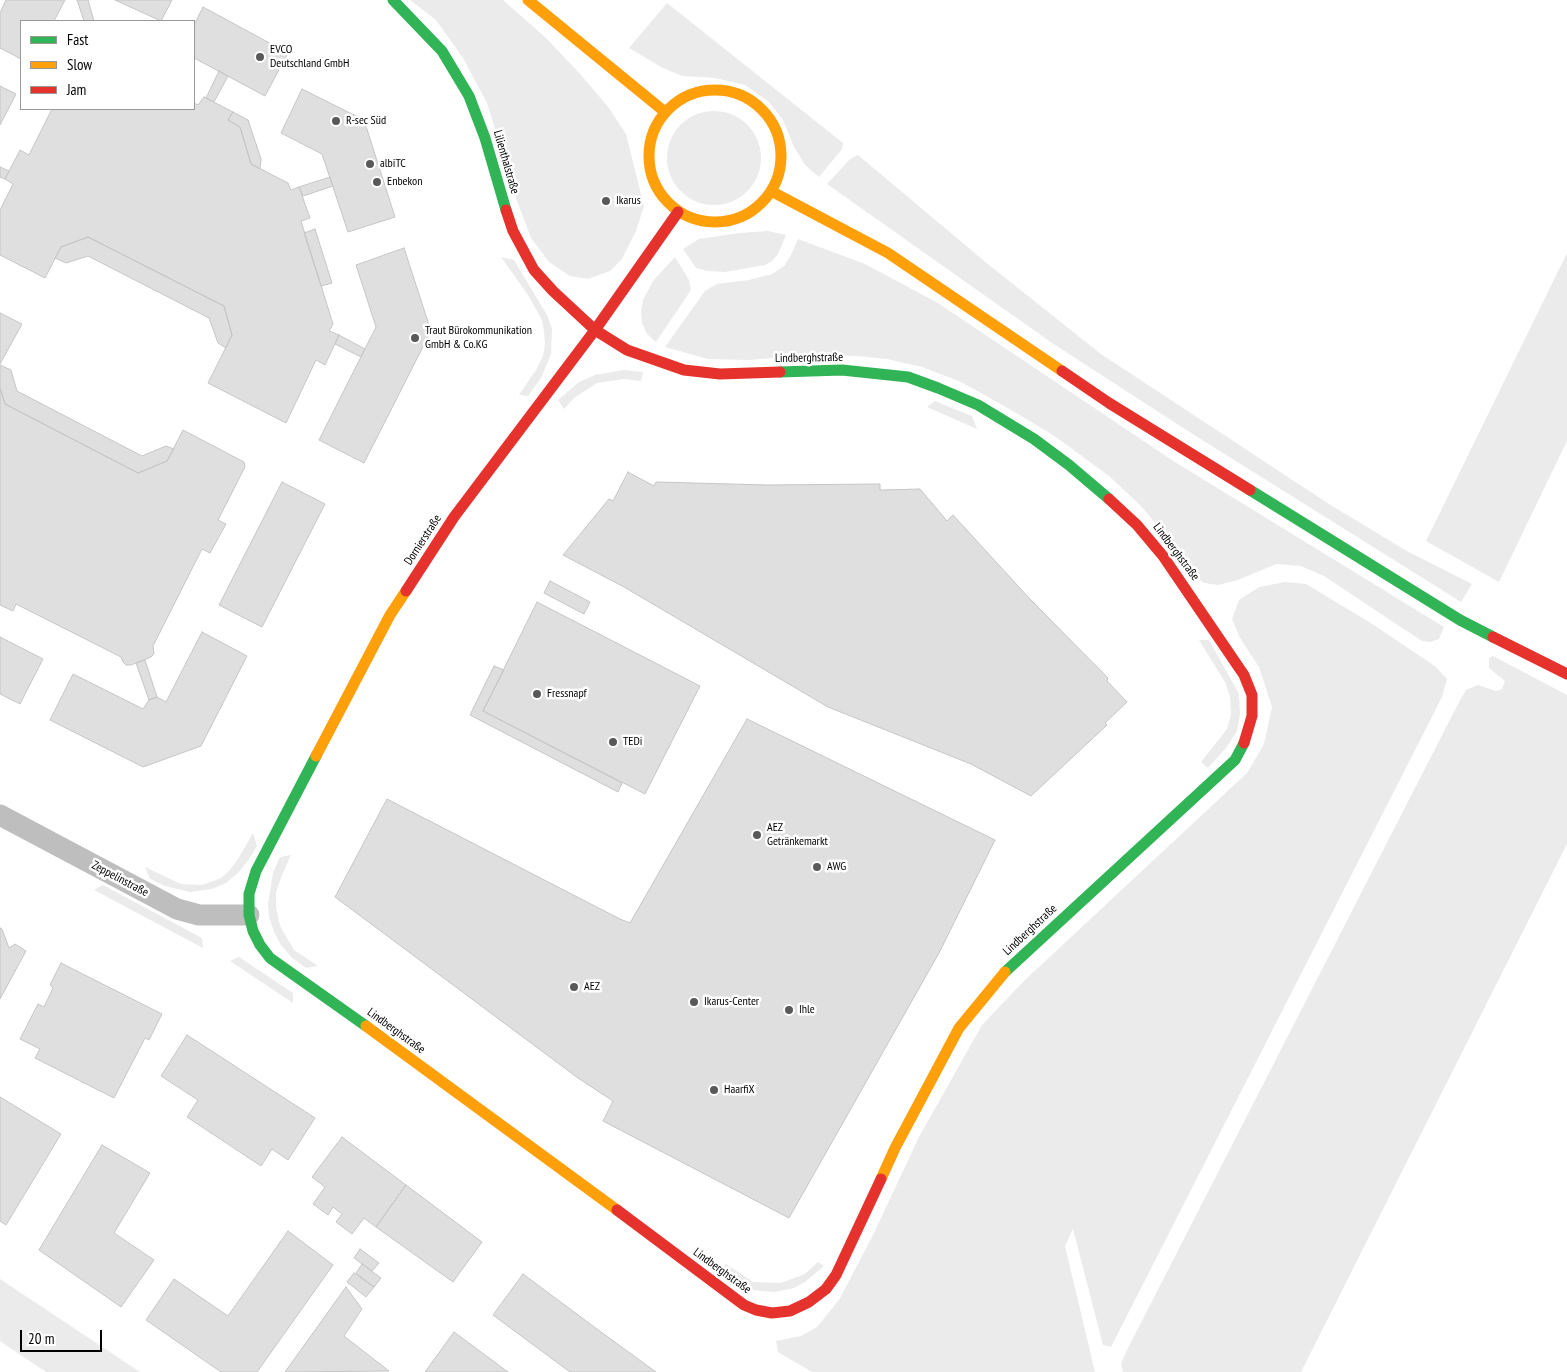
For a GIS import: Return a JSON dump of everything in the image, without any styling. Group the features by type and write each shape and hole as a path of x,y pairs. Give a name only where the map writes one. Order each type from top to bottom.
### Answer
{"street":[{"name":"Lilienthalstraße","path":"393,0 442,51 469,96 485,138 513,232 534,270 553,291 595,330"},
{"path":"528,0 665,112"},
{"path":"702,90 724,90 745,96 762,109 775,127 781,148 780,170 771,191 760,204 745,215 728,221 710,222 692,218 678,212 663,197 654,181 649,163 650,145 655,127 665,112 682,98 702,90"},
{"path":"771,191 888,253 1109,403 1460,620 1567,674"},
{"name":"Dornierstraße","path":"249,915 249,894 256,871 390,615 454,517 595,330 678,212"},
{"name":"Lindberghstraße","path":"249,915 252,931 270,958 551,1161 744,1305 756,1310 772,1312 790,1311 809,1302 826,1289 836,1275 895,1148 958,1028 1006,972 1235,760 1245,742 1252,716 1252,695 1244,675 1163,556 1137,525 1104,492 1034,439 978,405 908,377 842,370 720,374 684,370 628,350 595,330"},
{"name":"Zeppelinstraße","path":"0,815 177,909 199,915 249,915"}],"shaded area":[{"path":"410,0 503,0 546,38 609,108 626,134 644,206 636,231 622,259 610,271 588,279 570,276 549,262 531,238 516,198 487,103 463,58 436,20"},
{"path":"667,3 843,143 842,149 819,177 805,165 794,147 783,120 769,102 745,85 715,78 682,76 663,68 629,48"},
{"path":"714,111 732,115 747,125 757,140 761,158 757,176 747,191 732,201 714,205 696,201 681,191 671,176 667,158 671,140 681,125 696,115"},
{"path":"858,155 989,265 1101,354 1329,504 1405,550 1472,584 1461,602 1191,433 1052,343 827,184 850,159"},
{"path":"768,231 786,235 778,254 765,265 725,272 707,271 696,268 683,249 699,239"},
{"path":"798,239 865,264 938,303 1175,462 1444,627 1439,639 1430,642 1422,641 1324,576 1301,566 1276,564 1238,580 1218,585 1204,583 1195,576 1169,539 1141,506 1109,476 1053,435 1006,407 961,382 922,367 887,359 857,356 812,355 748,360 708,359 665,347 705,291 717,284 749,280 772,274 784,266"},
{"path":"1567,253 1567,441 1499,582 1426,541"},
{"path":"501,257 514,260 547,315 552,329 551,354 541,378 528,396 519,395 543,356 545,344 542,320 528,295"},
{"path":"675,257 689,280 691,290 656,342 647,334 642,323 643,300 653,281"},
{"path":"624,370 643,372 641,381 624,379 597,383 574,398 564,409 558,400 579,382 595,375"},
{"path":"935,401 972,416 977,429 927,407"},
{"path":"1285,582 1306,584 1374,625 1436,667 1447,679 1442,697 1111,1347 1103,1345 1073,1229 1065,1246 1095,1372 812,1372 778,1352 776,1341 801,1336 817,1327 839,1300 873,1235 919,1137 982,1025 1025,980 1247,773 1264,744 1272,707 1259,667 1240,638 1232,619 1239,600 1259,587"},
{"path":"1199,640 1209,640 1239,694 1240,714 1237,731 1226,748 1208,768 1201,762 1227,729 1231,714 1230,696 1225,682"},
{"path":"1493,656 1567,695 1567,844 1301,1372 1123,1372 1121,1364 1126,1352 1458,704 1466,690 1478,685 1496,691 1502,689 1505,681 1489,668 1489,658"},
{"path":"253,833 257,846 249,859 240,871 226,883 212,889 190,892 165,886 150,879 145,867 181,884 202,885 221,878 229,871"},
{"path":"291,855 276,892 276,907 280,926 294,950 318,966 306,968 292,958 281,945 269,917 268,904 273,873 280,857"},
{"path":"103,885 202,938 203,948 94,890"},
{"path":"239,957 293,993 293,1003 230,961"},
{"path":"818,1262 824,1266 805,1282 794,1288 775,1292 751,1290 740,1285 720,1270 726,1264 753,1282 781,1283 805,1274"},
{"path":"0,1279 140,1372 46,1372 0,1341"}],"building":[{"path":"6,0 65,0 55,20 20,20 20,58 0,48 0,13"},
{"path":"77,0 88,0 94,20 84,20"},
{"path":"115,0 172,0 162,20"},
{"path":"203,7 288,53 265,96 195,59 195,23"},
{"path":"219,71 228,76 214,102 206,98"},
{"path":"0,86 16,94 0,125"},
{"path":"302,89 364,120 395,217 348,232 322,154 281,133"},
{"path":"204,97 233,112 228,120 240,127 251,164 288,183 291,190 299,187 310,218 301,221 333,324 329,331 339,335 325,365 316,360 286,423 208,383 232,335 224,306 88,237 61,247 45,278 0,255 0,210 13,184 5,179 20,150 29,155 52,110 195,110 195,104 198,105"},
{"path":"233,112 248,120 261,159 260,169 251,164 240,127 228,120"},
{"path":"0,167 9,171 5,179 0,177"},
{"path":"330,177 333,186 303,196 299,187"},
{"path":"315,229 332,283 321,286 304,233"},
{"path":"88,237 224,306 232,335 226,348 218,343 209,318 88,256 66,263 55,258 61,247"},
{"path":"404,248 431,331 364,463 319,440 376,327 356,265"},
{"path":"0,313 22,324 0,364"},
{"path":"339,335 365,349 361,357 335,344"},
{"path":"0,365 11,370 17,391 142,456 166,446 174,449 167,461 138,473 5,404 0,388"},
{"path":"0,388 5,404 138,473 167,461 183,430 244,462 245,467 218,520 226,524 210,553 202,549 153,646 154,654 151,657 131,665 126,665 121,657 16,604 13,611 0,605"},
{"path":"628,472 654,486 656,482 767,485 880,484 880,490 920,489 947,521 953,515 1029,598 1108,678 1107,681 1127,702 1105,723 1107,725 1031,796 971,764 828,707 624,587 563,555 609,499 613,501"},
{"path":"282,482 325,504 262,627 219,605"},
{"path":"550,581 590,602 584,614 544,593"},
{"path":"537,602 700,686 645,794 483,711"},
{"path":"202,632 247,656 201,746 143,767 50,720 73,674 143,709 149,700 157,697 166,702"},
{"path":"0,637 43,659 20,704 0,694"},
{"path":"145,660 157,697 149,700 136,663"},
{"path":"494,666 504,670 483,711 622,783 618,792 470,715"},
{"name":"Ikarus-Center","path":"747,719 995,840 939,953 789,1218 603,1121 613,1101 578,1078 335,897 387,799 630,923"},
{"path":"0,928 9,948 15,944 26,951 0,999"},
{"path":"61,963 162,1014 149,1040 145,1038 114,1098 35,1058 40,1049 20,1039 38,1004 44,1007 53,988 50,985"},
{"path":"187,1035 315,1118 288,1160 272,1149 261,1166 187,1117 198,1100 161,1076"},
{"path":"0,1097 61,1134 6,1225 0,1221"},
{"path":"342,1137 406,1185 376,1227 364,1218 352,1234 336,1222 342,1214 333,1207 328,1215 313,1204 325,1187 312,1177"},
{"path":"102,1145 150,1173 114,1233 154,1260 121,1307 39,1250"},
{"path":"406,1185 482,1242 453,1282 376,1227"},
{"path":"288,1231 333,1265 257,1372 221,1372 146,1320 174,1279 228,1316"},
{"path":"360,1249 379,1263 372,1271 354,1258"},
{"path":"362,1264 381,1278 374,1287 356,1273"},
{"path":"354,1273 374,1287 366,1297 347,1282"},
{"path":"523,1274 656,1372 570,1372 493,1315"},
{"path":"346,1287 362,1309 344,1336 389,1371 285,1372"},
{"path":"454,1332 508,1372 425,1372"}],"traffic: fast":[{"path":"393,0 442,51 469,96 485,138 506,210"},
{"path":"780,372 842,370 908,377 938,388 978,405 1034,439 1069,465 1109,499"},
{"path":"1250,490 1460,620 1493,637"},
{"path":"1005,972 1235,760 1244,743"},
{"path":"316,756 256,871 249,894 249,915 253,931 260,945 270,958 366,1026"}],"traffic: slow":[{"path":"528,0 665,112"},
{"path":"715,90 728,91 740,95 762,109 776,131 780,143 781,156 780,169 776,181 762,203 740,217 728,221 715,222 702,221 690,217 668,203 654,181 650,169 649,156 650,143 654,131 668,109 690,95 702,91 715,90"},
{"path":"771,191 888,253 1062,371"},
{"path":"316,756 390,615 406,591"},
{"path":"881,1179 895,1148 959,1028 1005,972"},
{"path":"366,1026 617,1210"}],"traffic: jam":[{"path":"506,210 513,231 534,270 553,291 595,330 627,350 684,370 720,374 780,372"},
{"path":"406,591 454,517 595,330 678,212"},
{"path":"1062,371 1109,403 1250,490"},
{"path":"1109,499 1137,525 1163,556 1244,675 1252,695 1252,716 1244,743"},
{"path":"1493,637 1567,674"},
{"path":"617,1210 744,1305 756,1310 772,1313 790,1311 809,1302 826,1289 836,1275 881,1179"}],"place":[{"name":"EVCO Deutschland GmbH","path":"260,57"},
{"name":"R-sec Süd","path":"336,121"},
{"name":"albiTC","path":"370,164"},
{"name":"Enbekon","path":"377,182"},
{"name":"Ikarus","path":"606,201"},
{"name":"Traut Bürokommunikation GmbH & Co.KG","path":"415,338"},
{"name":"Fressnapf","path":"537,694"},
{"name":"TEDi","path":"613,742"},
{"name":"AEZ Getränkemarkt","path":"757,835"},
{"name":"AWG","path":"817,867"},
{"name":"AEZ","path":"574,987"},
{"name":"Ikarus-Center","path":"694,1002"},
{"name":"Ihle","path":"789,1010"},
{"name":"HaarfiX","path":"714,1090"}]}
